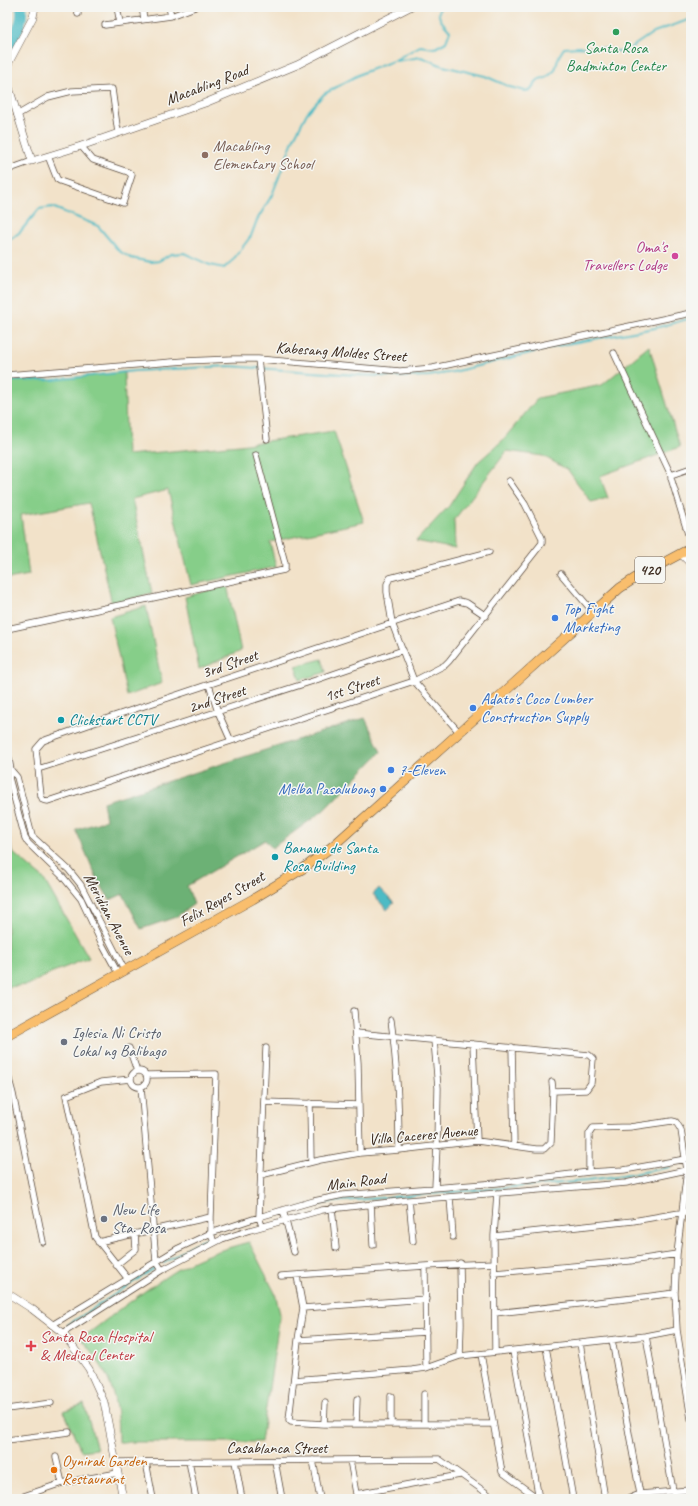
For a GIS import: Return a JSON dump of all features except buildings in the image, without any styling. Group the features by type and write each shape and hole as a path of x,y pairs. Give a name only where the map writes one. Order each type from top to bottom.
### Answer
{"main road":[{"name":"Felix Reyes Street","path":"7,1036 253,899 304,868 334,845 626,584 691,548"}],"street":[{"path":"7,66 33,17 35,7"},
{"path":"77,7 78,14"},
{"path":"117,7 120,23"},
{"path":"142,7 144,19"},
{"path":"169,7 171,16"},
{"path":"105,25 171,16 193,7"},
{"name":"Macabling Road","path":"7,170 205,104 296,65 407,8"},
{"path":"7,81 32,161"},
{"path":"17,115 48,97 72,91 112,89 118,133"},
{"path":"48,156 57,179 60,181 123,203 132,175 128,172 93,160 81,146"},
{"name":"Kabesang Moldes Street","path":"7,375 185,361 407,371 433,368 691,313"},
{"path":"614,353 671,476 691,544"},
{"path":"259,364 267,439"},
{"path":"7,629 284,570 285,563 256,455"},
{"path":"671,476 691,468"},
{"name":"1st Street","path":"48,801 414,681 445,665 486,616 542,543 543,540 525,504 509,480"},
{"path":"459,732 414,681 392,623 386,584 390,578 489,552"},
{"path":"681,554 691,564"},
{"path":"561,574 593,612"},
{"name":"3rd Street","path":"48,801 43,800 41,796 36,749 43,742 114,716 459,601 467,603 486,616"},
{"name":"2nd Street","path":"38,769 218,712 403,650"},
{"path":"209,685 218,712 231,741"},
{"name":"Meridian Avenue","path":"7,748 11,770 9,778 25,838 28,843 63,877 81,899 102,944 122,973"},
{"name":"Meridian Avenue","path":"11,770 17,777 32,836 69,870 81,885 122,973"},
{"path":"354,1011 360,1153"},
{"path":"391,1020 397,1066 399,1150"},
{"path":"356,1033 393,1038 434,1040 589,1055 593,1059 591,1083 586,1090 553,1091"},
{"path":"434,1040 438,1088 435,1187"},
{"path":"473,1044 477,1141"},
{"path":"129,1048 136,1071"},
{"path":"262,1226 259,1216 266,1048"},
{"path":"512,1048 514,1145"},
{"path":"136,1071 142,1071 146,1075 146,1084 141,1087 134,1086 131,1079 132,1075 136,1071"},
{"path":"7,1072 13,1094 43,1242"},
{"path":"146,1075 216,1074 211,1217 211,1233 214,1243"},
{"path":"128,1279 98,1242 93,1230 66,1096 101,1082 131,1079"},
{"name":"Villa Caceres Avenue","path":"261,1175 311,1162 360,1153 477,1141 544,1149 551,1142 552,1082"},
{"path":"141,1087 156,1261 162,1270"},
{"path":"264,1102 359,1105"},
{"path":"310,1103 311,1162"},
{"path":"588,1172 589,1134 593,1128 630,1127 672,1121 676,1122 680,1130 688,1159 689,1170 684,1191 677,1254 675,1293 677,1330 691,1419"},
{"name":"Main Road","path":"52,1325 156,1261 211,1233 259,1216 335,1196 497,1183 588,1172 624,1170 688,1159"},
{"name":"Main Road","path":"63,1334 162,1270 222,1239 262,1226 332,1208 409,1200 626,1183 689,1170"},
{"path":"495,1352 494,1236 497,1193"},
{"path":"450,1197 453,1237"},
{"path":"409,1200 413,1241"},
{"path":"371,1204 374,1245"},
{"path":"332,1208 336,1248"},
{"path":"283,1210 294,1252"},
{"path":"494,1236 633,1221 691,1211"},
{"path":"98,1242 211,1217"},
{"path":"116,1265 136,1249 135,1234"},
{"path":"494,1273 630,1261 677,1254"},
{"path":"281,1276 460,1263 494,1263"},
{"path":"460,1263 460,1356"},
{"path":"425,1266 426,1368"},
{"path":"297,1276 303,1308 289,1420 291,1422 324,1424 493,1424"},
{"path":"7,1293 63,1334 89,1369 104,1402 123,1499"},
{"path":"495,1313 675,1293"},
{"path":"303,1308 426,1298"},
{"path":"294,1380 396,1372 426,1368 460,1356 546,1348 646,1336 677,1330"},
{"path":"298,1340 426,1332"},
{"path":"646,1336 673,1491"},
{"path":"612,1340 640,1494"},
{"path":"580,1343 605,1499"},
{"path":"546,1348 573,1499"},
{"path":"513,1351 539,1499"},
{"path":"481,1354 502,1472 539,1499"},
{"path":"424,1394 424,1424"},
{"path":"391,1396 391,1424"},
{"path":"356,1424 357,1400"},
{"path":"7,1409 51,1403"},
{"path":"324,1424 325,1403"},
{"path":"7,1440 69,1432"},
{"path":"56,1457 62,1482"},
{"name":"Casablanca Street","path":"116,1462 439,1459 460,1475"},
{"path":"275,1460 282,1499"},
{"path":"313,1460 320,1499"},
{"path":"350,1460 357,1497 460,1475 494,1499"},
{"path":"189,1461 196,1499"},
{"path":"235,1461 242,1499"},
{"path":"146,1462 153,1499"},
{"path":"15,1499 62,1482 118,1473"},
{"path":"628,1499 640,1494 691,1490"}],"green space":[{"path":"649,346 680,447 600,476 608,498 591,502 568,470 543,456 507,451 454,520 455,549 416,541 449,506 478,462 502,441 538,398 602,385"},
{"path":"124,372 127,455 240,445 334,431 364,522 270,542 276,567 191,585 168,490 132,499 152,593 112,604 89,503 21,515 29,575 7,579 7,381 53,380"},
{"path":"227,585 241,651 199,669 185,597"},
{"path":"146,606 162,683 127,696 110,617"},
{"path":"322,659 326,672 300,680 296,666"},
{"path":"365,718 381,752 323,811 272,848 265,840 187,886 194,904 176,917 141,929 123,894 110,900 97,879 76,830 106,820 103,802"},
{"path":"7,823 12,852 43,878 89,958 53,972 28,985 7,987"},
{"path":"249,1242 275,1293 280,1314 261,1442 118,1442 118,1426 111,1386 99,1363 81,1339 179,1268 208,1255"},
{"path":"84,1404 97,1449 81,1451 64,1411"}],"water":[{"path":"379,888 394,903 387,910 373,894"}],"waterway":[{"path":"7,49 20,24 22,13 21,7"},
{"path":"7,242 20,232 39,209 52,207 98,226 119,251 131,258 151,262 159,261 171,254 184,253 210,265 224,268 232,261 251,236 257,220 272,195 294,138 307,113 324,94 362,73 393,61 420,46 435,48 446,42 450,31 440,17 440,7"},
{"path":"396,61 421,57 443,66 485,76 510,87 525,91 530,90 538,80 546,78 555,70 559,56 564,48 605,48 621,52 629,49 654,32 691,19"},
{"path":"7,381 53,380 134,371 230,366 355,375 404,377 429,376 453,372 566,344 655,328 691,318"},
{"path":"295,1210 330,1202 587,1181 670,1167"},
{"path":"164,1263 192,1245 207,1238"},
{"path":"68,1325 155,1268"}],"place":[{"name":"Santa Rosa Badminton Center","path":"616,32"},
{"name":"Macabling Elementary School","path":"205,155"},
{"name":"Oma's Travellers Lodge","path":"675,256"},
{"name":"Top Fight Marketing","path":"555,618"},
{"name":"Adato's Coco Lumber Construction Supply","path":"473,708"},
{"name":"Clickstart CCTV","path":"61,720"},
{"name":"7-Eleven","path":"391,770"},
{"name":"Melba Pasalubong","path":"383,789"},
{"name":"Banawe de Santa Rosa Building","path":"275,857"},
{"name":"Iglesia Ni Cristo Lokal ng Balibago","path":"64,1042"},
{"name":"New Life Sta. Rosa","path":"104,1219"},
{"name":"Santa Rosa Hospital & Medical Center","path":"31,1346"},
{"name":"Oynirak Garden Restaurant","path":"54,1470"}]}
